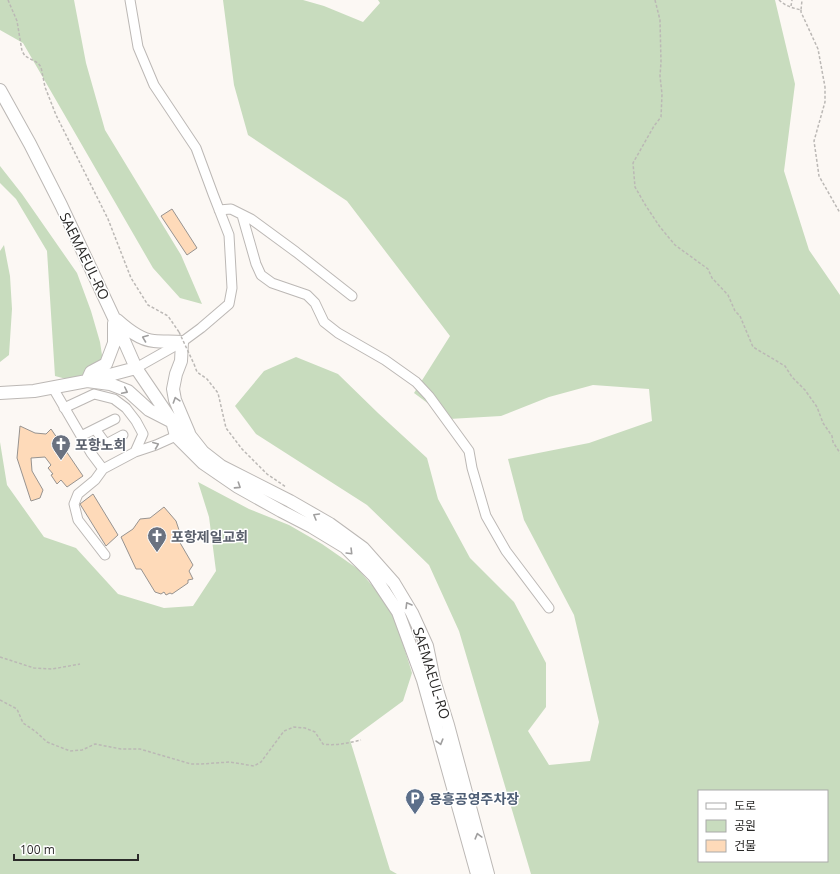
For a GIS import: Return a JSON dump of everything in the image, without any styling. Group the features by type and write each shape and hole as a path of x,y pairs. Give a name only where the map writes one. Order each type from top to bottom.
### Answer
{"main road":[{"name":"SAEMAEUL-RO","path":"0,90 30,144 114,318 136,368 172,422 176,436 204,463 238,487 312,527 345,547 374,576 398,612 423,680 477,874"},
{"path":"114,318 131,332 154,341 181,337 181,361 172,389 190,436"},
{"path":"87,381 91,372 106,364 111,353 114,343 114,318"},
{"path":"0,393 34,391 53,388 136,368"},
{"path":"87,381 110,384 128,391 149,410 172,422"},
{"name":"SAEMAEUL-RO","path":"172,422 184,428 203,452 221,466 330,524 363,548 394,583 412,613 427,646 434,680 448,725 488,874"}],"street":[{"path":"130,0 138,47 154,85 196,148 229,235 232,288 229,304 136,368"},
{"path":"219,210 231,209 250,219 296,252 352,296"},
{"path":"242,215 256,264 261,275 272,283 307,294 316,303 324,322 338,333 397,368 416,382 429,396 469,451 472,468 486,516 506,551 549,608"},
{"path":"53,388 91,453 103,469"},
{"path":"64,408 94,394 114,399 126,408 136,421 142,434 136,452"},
{"path":"81,436 115,419"},
{"path":"95,429 106,444 123,435"},
{"path":"105,555 78,520 74,504 78,494 95,480 103,469 136,452 176,436"}],"path":[{"path":"8,0 17,21 22,51 25,56 38,63 41,67 45,87 56,115 108,219 131,278 148,305 168,316 181,337 197,372 200,376 207,379 218,392 226,428 242,449 267,474 286,487"},
{"path":"655,0 660,20 660,76 662,94 661,117 654,126 633,163 635,187 657,222 675,245 708,269 712,278 728,295 735,311 740,316 753,347 785,366 792,377 805,390 817,408 823,423 832,436 833,442 840,453"},
{"path":"779,0 786,6 791,6 801,10"},
{"path":"802,0 801,12 818,49 825,87 825,102 814,141 819,176 840,213"},
{"path":"791,6 792,1"},
{"path":"0,658 34,668 52,669 80,664"},
{"path":"0,700 17,709 23,723 47,742 70,751 82,750 95,744 121,749 140,749 191,764 230,762 254,766 261,762 284,731 294,727 305,728 315,732 323,744 344,744 361,740"}],"green space":[{"path":"0,0 74,0 86,63 105,130 181,255 202,304 180,298 153,268 23,43 0,30"},
{"path":"223,0 303,0 324,6 363,22 380,3 378,0 775,0 795,84 784,171 809,250 840,295 840,874 531,874 459,631 429,565 367,505 256,434 235,406 264,371 296,357 338,374 427,458 438,499 470,558 514,602 546,663 546,707 528,731 549,765 590,761 599,722 574,615 524,520 508,459 589,443 652,421 649,389 593,385 549,397 501,416 449,419 414,393 450,336 347,201 248,135 234,85"},
{"path":"0,166 22,194 77,273 91,311 100,342 105,375 81,383 55,376 47,251 16,199 0,183"},
{"path":"4,245 10,276 12,309 9,355 0,362 0,251"},
{"path":"0,442 7,485 44,537 76,548 118,594 164,608 193,606 216,571 209,517 198,482 249,509 289,525 322,544 358,569 388,604 395,618 412,673 403,701 350,740 390,870 397,874 0,874"}],"building":[{"path":"172,209 197,248 187,255 161,216"},
{"name":"포항노회","path":"20,426 35,433 46,434 51,429 83,476 67,487 61,480 57,484 51,475 53,474 48,468 51,465 45,457 31,458 32,471 43,490 40,498 31,501 17,458"},
{"path":"93,494 118,535 106,546 80,504"},
{"name":"포항제일교회","path":"164,507 176,521 182,539 179,541 193,565 189,571 193,579 188,580 188,583 172,594 170,593 166,595 164,592 161,594 155,592 141,569 136,569 121,537 133,529 140,519 150,518"}],"place":[{"name":"포항노회","path":"61,461"},
{"name":"포항제일교회","path":"157,553"},
{"name":"용흥공영주차장","path":"415,815"}]}
